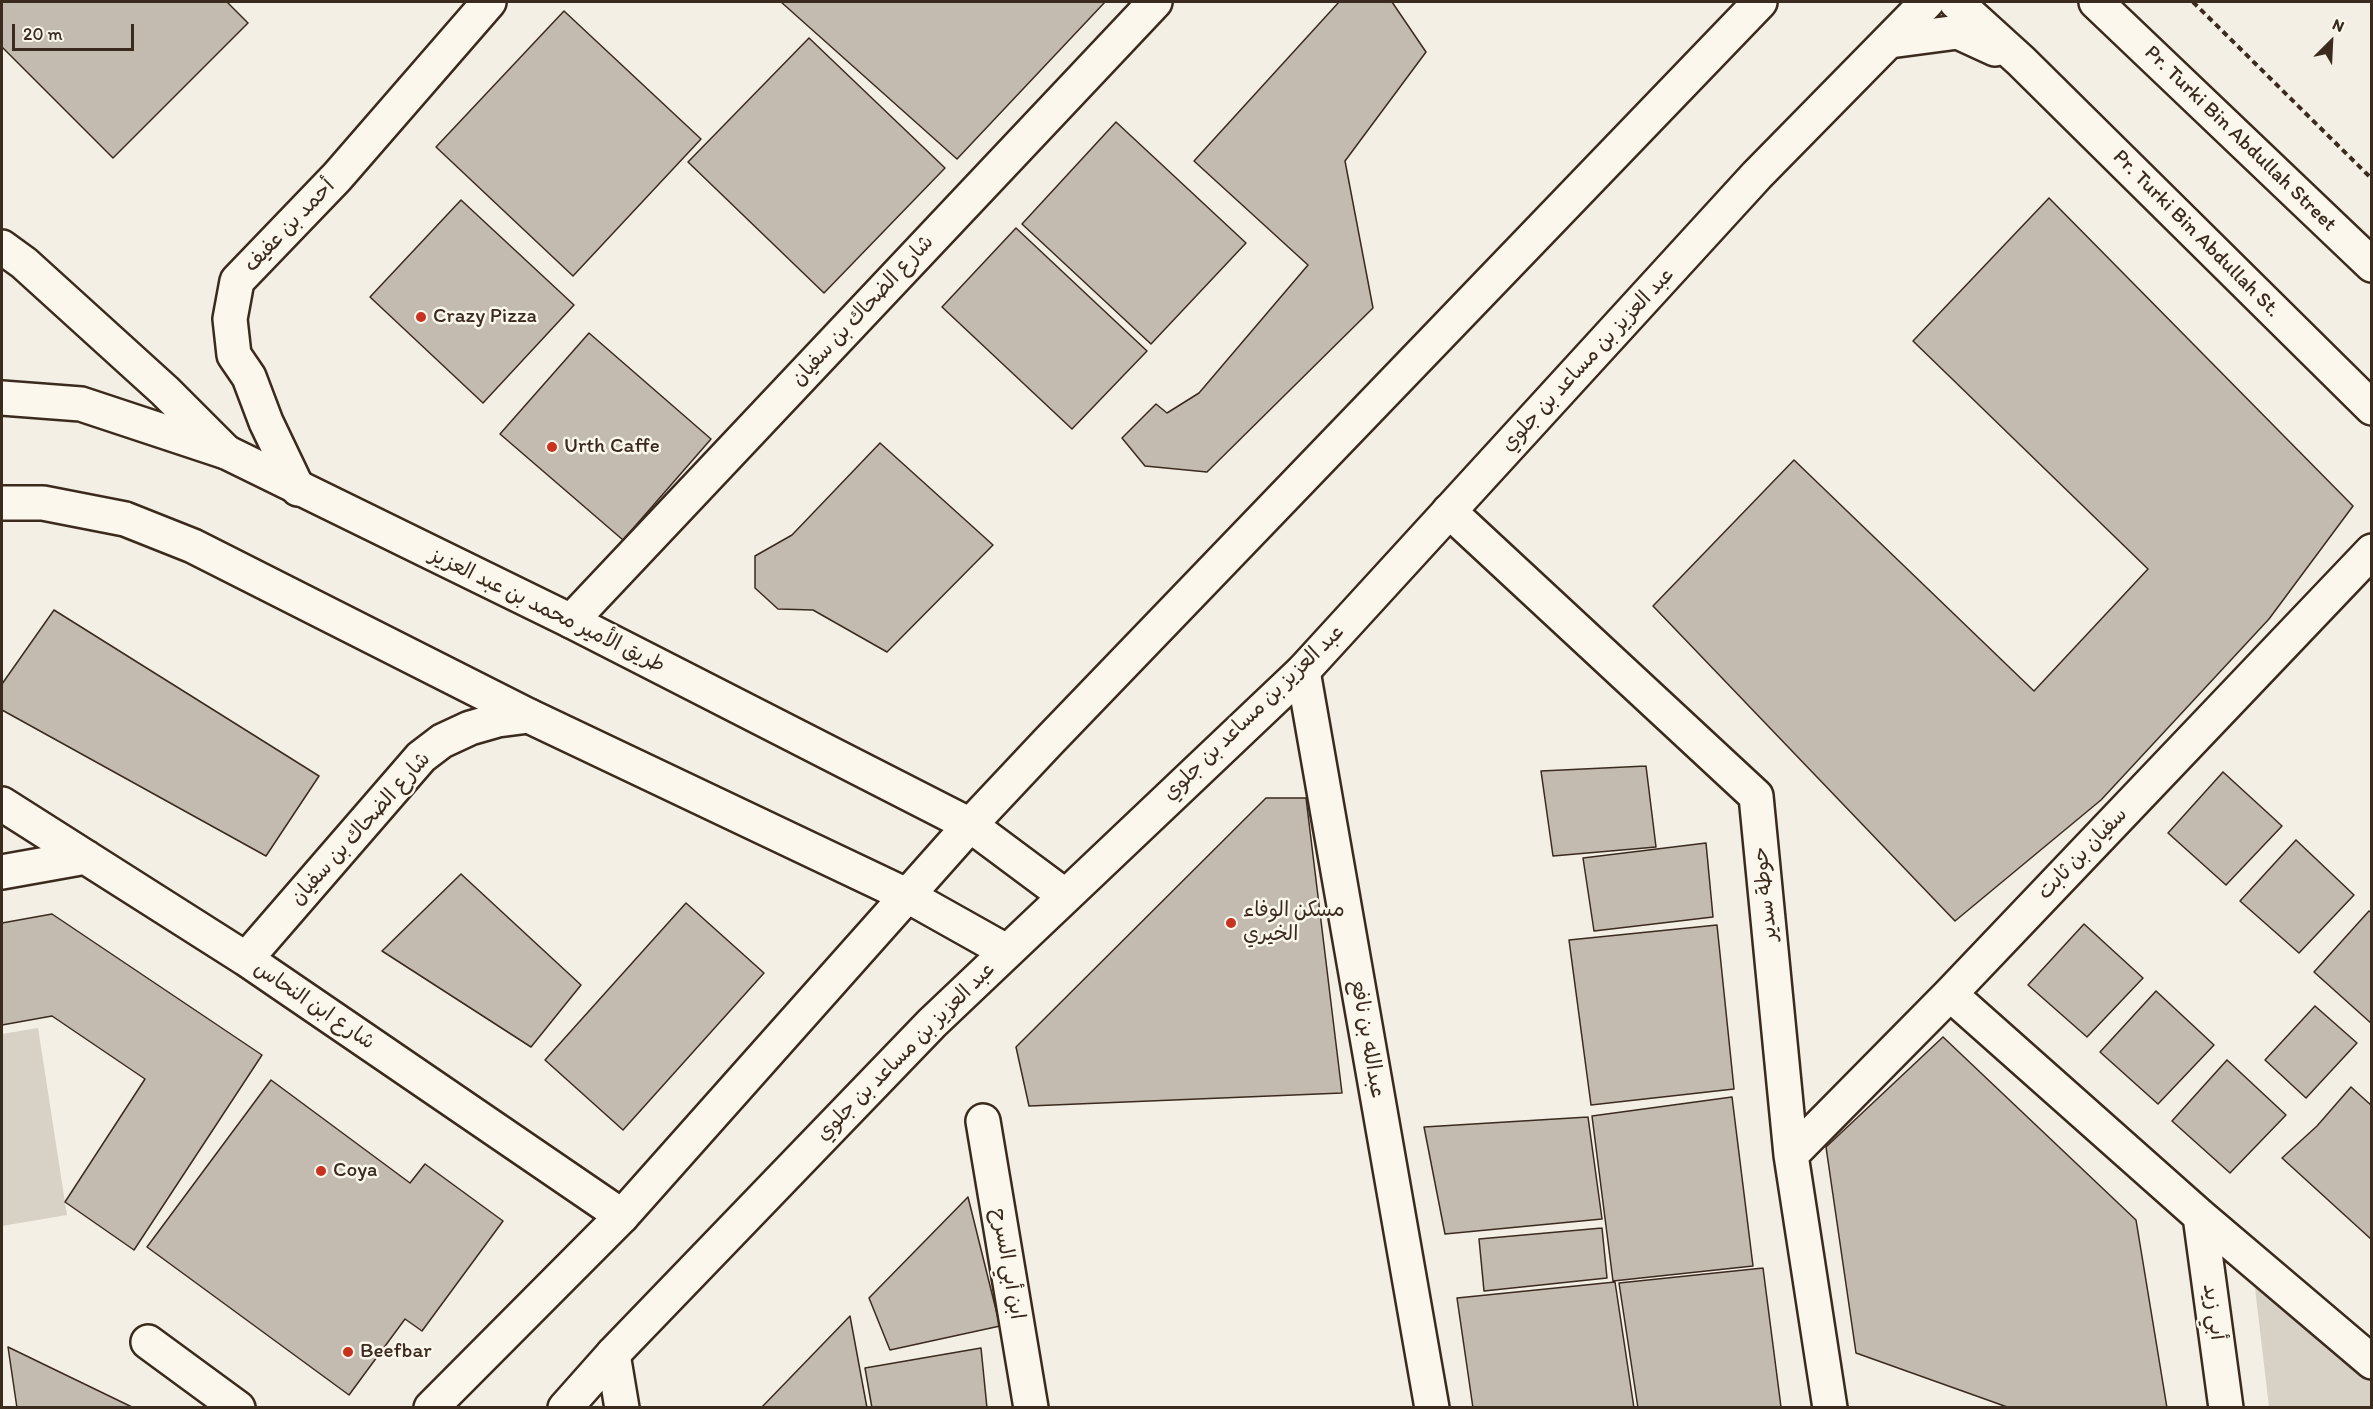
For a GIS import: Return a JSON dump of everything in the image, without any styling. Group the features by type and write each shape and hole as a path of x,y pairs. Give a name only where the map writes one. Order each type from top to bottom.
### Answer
{"street":[{"name":"أحمد بن عفيف","path":"298,489 266,422 249,377 234,355 230,319 237,281 337,177 489,2"},
{"name":"شارع الضحاك بن سفيان","path":"571,621 1155,2"},
{"path":"431,1407 622,1216 970,825 1760,2"},
{"name":"عبد العزيز بن مساعد بن جلوي","path":"565,1407 613,1354 932,1023 1064,895 1303,671 1757,175 1927,2"},
{"name":"Pr. Turki Bin Abdullah St.","path":"1956,2 2021,61 2372,408"},
{"name":"Pr. Turki Bin Abdullah Street","path":"2101,5 2372,265"},
{"name":"Pr. Turki Bin Abdullah St.","path":"1890,41 1958,32 2021,61"},
{"path":"2,247 24,263 165,391 226,452"},
{"name":"طريق الأمير محمد بن عبد العزيز","path":"2,398 81,404 226,452 571,621 970,825 1064,895"},
{"path":"2,503 43,503 125,519 193,546 529,716 908,896 1006,951"},
{"name":"حوطة سدير","path":"1449,511 1756,796 1791,1155 1830,1407"},
{"name":"سفيان بن ثابت","path":"1791,1155 1950,994 2372,551"},
{"name":"عبدالله بن نافع","path":"1303,671 1432,1407"},
{"name":"شارع الضحاك بن سفيان","path":"246,959 421,757 442,741 470,728 498,720 529,716"},
{"name":"شارع ابن النحاس","path":"2,804 246,959 622,1216"},
{"path":"2,872 86,857"},
{"path":"1950,994 2200,1216 2372,1362"},
{"name":"ابن أبي السرح","path":"983,1121 1031,1407"},
{"name":"أبي زيد","path":"2200,1216 2226,1407"},
{"path":"148,1342 238,1407"},
{"path":"613,1354 622,1407"}],"path":[{"path":"2193,2 2372,179"}],"shaded area":[{"path":"38,1028 67,1215 2,1226 2,1034"},
{"path":"2255,1288 2371,1379 2371,1407 2269,1407"}],"building":[{"path":"2,2 227,2 248,23 113,158 2,47"},
{"path":"781,2 1105,2 957,159"},
{"path":"1339,2 1392,2 1426,52 1345,161 1373,308 1207,472 1145,466 1122,438 1156,404 1167,413 1199,393 1308,265 1194,161"},
{"path":"564,11 701,139 573,276 436,147"},
{"path":"809,38 945,168 824,293 688,162"},
{"path":"1116,122 1246,243 1151,344 1022,224"},
{"path":"2049,198 2353,506 2269,619 2101,800 1955,921 1653,606 1794,460 2034,691 2148,569 1913,341"},
{"path":"461,200 574,305 483,403 370,297"},
{"path":"1016,228 1147,351 1072,429 942,307"},
{"path":"589,333 711,439 623,540 500,434"},
{"path":"880,443 993,545 887,652 813,610 778,609 755,588 755,556 792,535"},
{"path":"54,610 319,776 266,856 2,710 2,684"},
{"path":"1646,766 1656,847 1553,856 1541,771"},
{"path":"2223,772 2282,826 2226,885 2168,833"},
{"name":"مسكن الوفاء الخيري","path":"1266,798 1306,798 1342,1093 1029,1106 1016,1047"},
{"path":"2296,840 2354,895 2299,953 2240,901"},
{"path":"1706,843 1713,917 1594,931 1583,858"},
{"path":"461,874 581,985 531,1047 382,951"},
{"path":"686,903 764,973 623,1130 545,1060"},
{"path":"2369,911 2372,913 2372,1024 2314,972"},
{"path":"52,914 262,1055 134,1250 65,1202 145,1079 52,1016 2,1025 2,923"},
{"path":"2084,924 2143,978 2087,1037 2028,985"},
{"path":"1717,925 1734,1089 1591,1105 1569,940"},
{"path":"2156,991 2214,1045 2158,1104 2100,1052"},
{"path":"2315,1006 2357,1043 2306,1098 2265,1060"},
{"path":"1943,1037 2136,1220 2167,1408 2010,1408 1856,1353 1826,1147"},
{"path":"2227,1060 2286,1115 2230,1173 2172,1121"},
{"path":"271,1080 410,1183 425,1164 503,1221 422,1331 405,1319 349,1395 147,1247"},
{"path":"2351,1087 2372,1106 2372,1240 2282,1158 2317,1126"},
{"path":"1732,1097 1753,1266 1613,1281 1592,1116"},
{"path":"1588,1117 1602,1219 1445,1234 1424,1127"},
{"path":"968,1197 1000,1326 890,1350 869,1298"},
{"path":"1602,1228 1607,1278 1484,1291 1479,1239"},
{"path":"1763,1268 1781,1407 1638,1408 1619,1283"},
{"path":"1615,1282 1634,1408 1473,1408 1457,1298"},
{"path":"850,1316 867,1408 761,1408"},
{"path":"8,1347 134,1408 17,1408"},
{"path":"981,1348 987,1408 872,1408 865,1368"}],"place":[{"name":"Crazy Pizza","path":"421,317"},
{"name":"Urth Caffe","path":"552,447"},
{"name":"مسكن الوفاء الخيري","path":"1231,923"},
{"name":"Coya","path":"321,1171"},
{"name":"Beefbar","path":"348,1352"}]}
